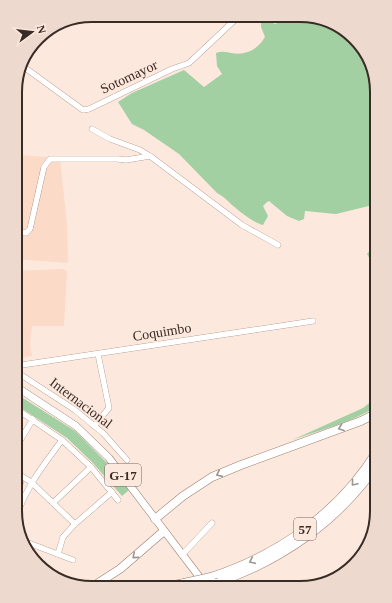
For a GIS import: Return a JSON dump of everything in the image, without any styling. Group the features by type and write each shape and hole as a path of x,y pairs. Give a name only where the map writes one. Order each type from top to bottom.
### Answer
{"highway":[{"path":"155,519 183,496 212,477 370,416"},
{"name":"57","path":"193,581 210,577 252,561 277,548 300,533 324,514 341,497 370,462"},
{"name":"57","path":"222,581 266,562 288,550 309,535 330,518 349,499 370,474"},
{"path":"101,581 120,569 164,531"}],"main road":[{"name":"G-17","path":"22,390 71,422 109,458 202,581"}],"street":[{"name":"Sotomayor","path":"26,69 83,110 89,109 166,72 189,63 233,22"},
{"path":"92,129 110,139 140,150 150,156 242,225 278,245"},
{"path":"22,233 26,233 30,229 44,167 50,159 126,160 150,156"},
{"name":"Coquimbo","path":"22,365 313,321"},
{"path":"94,426 109,408 98,354"},
{"name":"Internacional","path":"22,376 70,407 94,426 127,460"},
{"path":"22,412 62,440 91,467 118,500"},
{"path":"22,437 33,419"},
{"path":"22,500 31,482 62,440"},
{"path":"53,503 91,467"},
{"path":"22,476 31,482 75,524"},
{"path":"58,554 63,537 75,524 112,492"},
{"path":"182,555 212,523"},
{"path":"30,543 73,560"}],"shaded area":[{"path":"22,155 60,158 67,224 68,263 22,260"},
{"path":"64,269 67,272 64,326 32,326 30,343 32,356 22,358 22,271"}],"green space":[{"path":"261,22 276,24 278,22 300,22 318,24 327,27 343,36 350,42 361,57 369,78 370,92 370,206 336,214 305,211 304,219 299,221 287,216 269,201 263,206 268,216 263,225 259,224 251,220 217,193 179,154 144,130 132,124 118,102 132,93 184,70 204,87 222,74 217,66 216,53 224,52 236,54 251,51 259,45 265,37 261,27"},
{"path":"370,250 370,259 367,254"},
{"path":"22,397 75,431 107,463 129,490 122,496 92,462 67,438 22,409"},
{"path":"370,402 370,411 358,417 292,440 363,408"}]}
